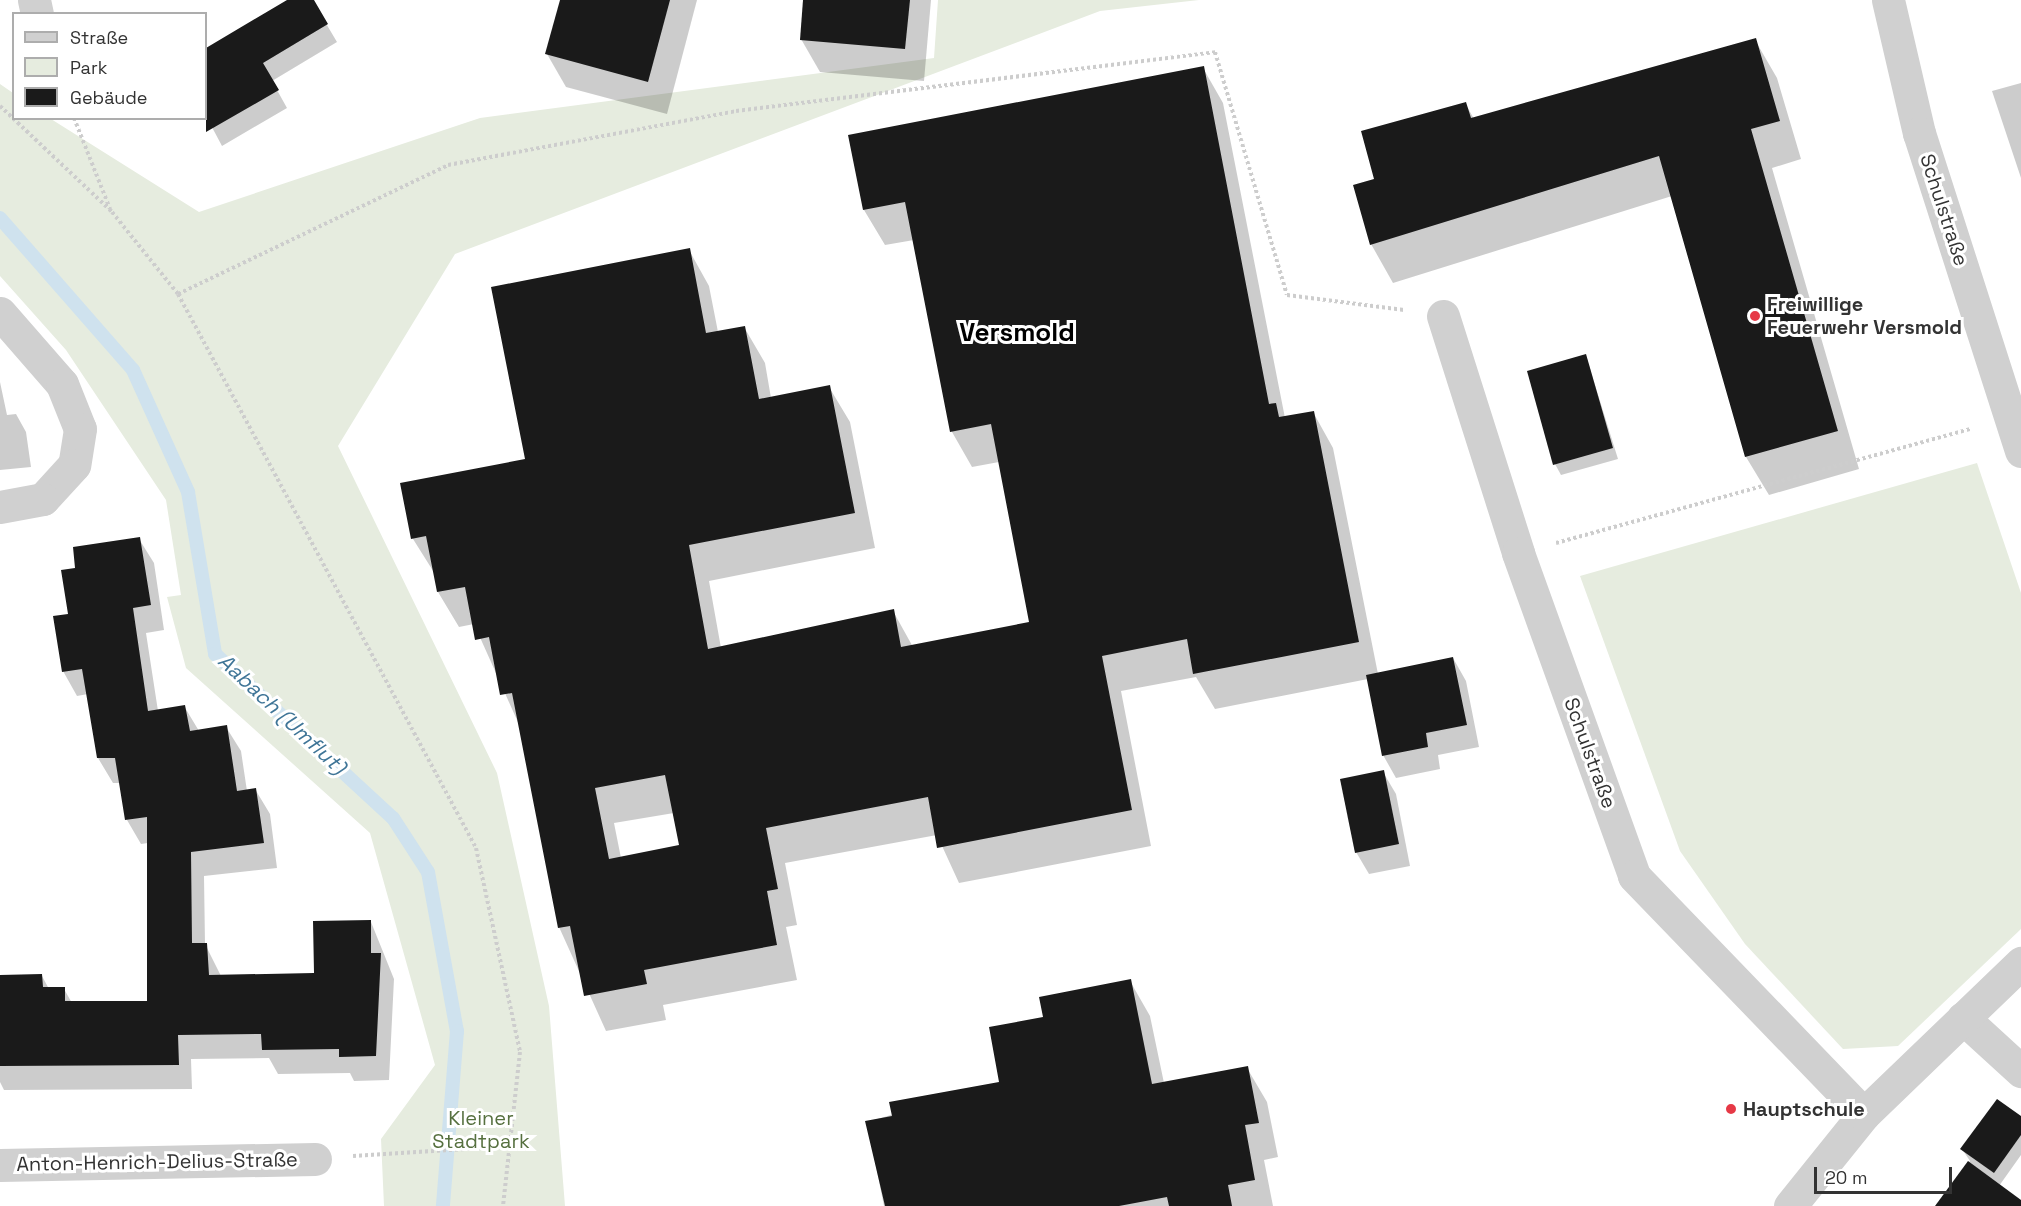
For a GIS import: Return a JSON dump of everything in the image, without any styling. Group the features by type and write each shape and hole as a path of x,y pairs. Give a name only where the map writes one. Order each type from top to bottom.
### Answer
{"street":[{"name":"Schulstraße","path":"1888,0 1919,133 2021,452"},
{"path":"0,313 62,384 80,429 74,465 43,500 0,507"},
{"name":"Schulstraße","path":"1443,316 1518,553 1634,876 1864,1114"},
{"path":"1790,1206 1864,1114 2021,963"},
{"path":"1963,1017 2021,1071"},
{"name":"Anton-Henrich-Delius-Straße","path":"0,1164 315,1159"}],"path":[{"path":"178,294 448,165 736,111 1215,52 1287,295 1443,316"},
{"path":"0,106 12,117"},
{"path":"15,120 112,212 178,294 476,848 520,1052 503,1206"},
{"path":"75,120 112,212"},
{"path":"1518,553 2011,418"},
{"path":"389,1154 511,1146"}],"green space":[{"name":"Kleiner Stadtpark","path":"938,0 1199,0 1100,11 455,254 338,446 497,773 549,1006 565,1206 384,1206 381,1139 435,1065 370,833 186,668 167,597 181,595 166,500 66,350 0,276 0,84 12,92 12,120 53,120 199,212 480,118 934,58"},
{"path":"1977,463 2021,593 2021,929 1898,1046 1843,1049 1745,944 1680,851 1580,576"}],"building":[{"path":"287,0 314,0 328,24 263,63 279,90 206,132 207,47"},
{"path":"560,0 670,0 648,82 545,54"},
{"path":"803,0 910,0 905,49 800,40"},
{"name":"Freiwillige Feuerwehr Versmold","path":"1756,38 1780,121 1751,129 1838,431 1745,457 1659,156 1370,245 1353,185 1374,179 1361,131 1466,102 1471,118"},
{"path":"1204,66 1269,404 1276,403 1279,417 1314,411 1359,642 1193,674 1187,639 1102,656 1132,810 937,848 928,797 766,828 778,889 767,891 777,945 644,970 647,984 584,996 570,926 558,928 512,693 500,695 489,637 475,640 465,587 437,592 426,536 411,539 400,483 525,459 491,287 690,248 706,333 745,326 759,399 830,385 855,513 689,545 708,649 894,609 901,647 1029,622 991,424 950,432 905,202 863,210 848,135","holes":["665,775 679,845 609,859 595,788"]},
{"path":"1586,354 1613,448 1553,465 1527,371"},
{"path":"140,537 151,605 133,608 148,711 185,705 190,731 227,725 237,791 256,788 264,843 191,852 192,943 207,943 209,975 314,973 313,921 371,920 371,953 381,953 376,1056 339,1057 339,1049 262,1050 261,1034 178,1035 179,1065 0,1066 0,975 42,974 43,987 65,987 65,1001 147,1001 147,817 125,820 115,758 97,758 82,669 62,672 53,616 68,614 61,570 75,568 73,547"},
{"path":"1453,657 1467,725 1426,733 1428,747 1382,756 1366,675"},
{"path":"1384,770 1399,844 1355,853 1340,779"},
{"path":"1131,979 1152,1084 1248,1066 1259,1123 1245,1125 1255,1180 1228,1185 1232,1206 1169,1206 1167,1197 1119,1206 885,1206 865,1121 892,1116 889,1102 999,1082 989,1027 1043,1017 1039,997"},
{"path":"1997,1099 2021,1116 2021,1135 1994,1173 1960,1149"},
{"path":"1968,1161 2021,1200 2021,1206 1935,1206"}],"waterway":[{"name":"Aabach (Umflut)","path":"0,218 133,370 188,492 215,654 393,818 428,872 457,1031 443,1206"}],"place":[{"name":"Freiwillige Feuerwehr Versmold","path":"1755,316"},
{"name":"Hauptschule","path":"1731,1109"}],"district":[{"name":"Versmold","path":"1017,333"}]}
